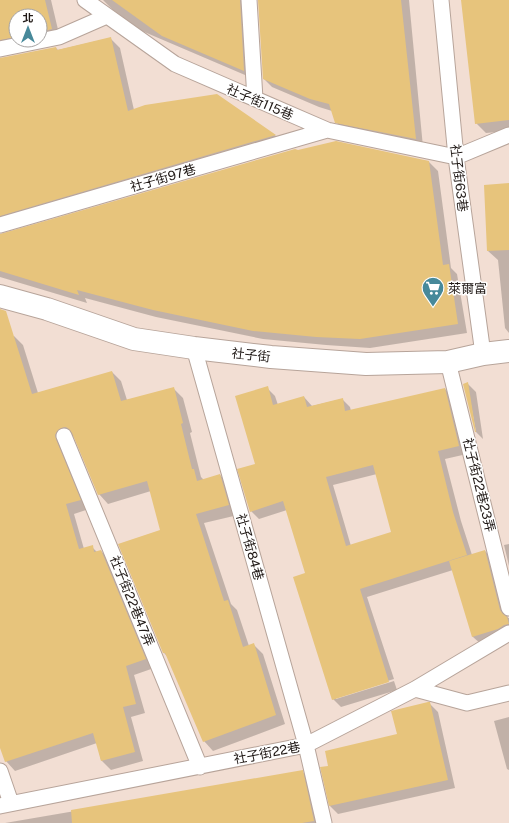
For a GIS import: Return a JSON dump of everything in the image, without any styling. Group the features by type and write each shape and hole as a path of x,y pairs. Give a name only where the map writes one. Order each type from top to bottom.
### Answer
{"street":[{"name":"社子街","path":"0,296 47,309 134,339 271,357 366,364 448,362 483,354 509,351"}],"lane":[{"name":"社子街115巷","path":"85,0 175,64 327,130 456,157"},
{"path":"249,0 255,99"},
{"name":"社子街63巷","path":"441,0 456,157 483,354"},
{"path":"0,49 59,37 107,16"},
{"name":"社子街97巷","path":"0,225 327,130"},
{"path":"456,157 509,135"},
{"name":"社子街84巷","path":"194,348 306,745 324,823"},
{"name":"社子街22巷23弄","path":"448,362 509,608"},
{"name":"社子街22巷47弄","path":"64,436 200,767"},
{"name":"社子街22巷","path":"6,805 306,745 415,688 509,633"},
{"path":"415,688 467,703 509,693"},
{"path":"0,771 6,805"}],"building":[{"path":"0,0 45,0 47,8 8,8 8,38 0,40"},
{"path":"112,0 240,0 244,71 162,36"},
{"path":"258,0 401,0 416,139 335,123 329,104 310,99 263,79"},
{"path":"461,0 509,0 509,120 475,124"},
{"path":"48,12 52,29 48,30"},
{"path":"111,37 128,111 145,105 217,94 276,135 0,216 0,58 56,47 57,50"},
{"path":"336,141 429,161 443,265 449,264 458,324 360,339 316,337 253,331 153,310 77,290 79,295 0,271 0,234 295,149 298,150"},
{"path":"509,183 509,250 487,251 484,185"},
{"path":"0,309 6,311 32,394 112,371 121,401 174,387 192,469 194,469 197,481 220,474 229,505 196,514 224,601 228,600 243,647 254,643 276,715 203,742 165,653 163,653 118,544 160,530 147,481 98,495 72,433 66,427 61,428 55,435 81,500 66,504 79,549 93,545 94,552 101,550 146,659 126,666 136,704 123,707 135,752 101,761 93,733 5,762 0,748"},
{"path":"468,382 476,432 463,384"},
{"path":"268,386 273,405 304,396 307,407 343,398 345,411 445,388 459,446 438,451 453,512 467,555 360,589 389,682 332,700 293,577 305,573 283,501 250,512 237,469 255,464 235,396","holes":["373,465 391,532 346,546 326,477"]},
{"path":"485,550 500,610 507,617 509,624 472,637 449,561"},
{"path":"430,702 448,780 329,806 320,767 328,766 325,751 397,734 391,711"},
{"path":"303,770 314,821 302,823 72,823 71,810"}],"place":[{"name":"萊爾富","path":"433,308"}]}
